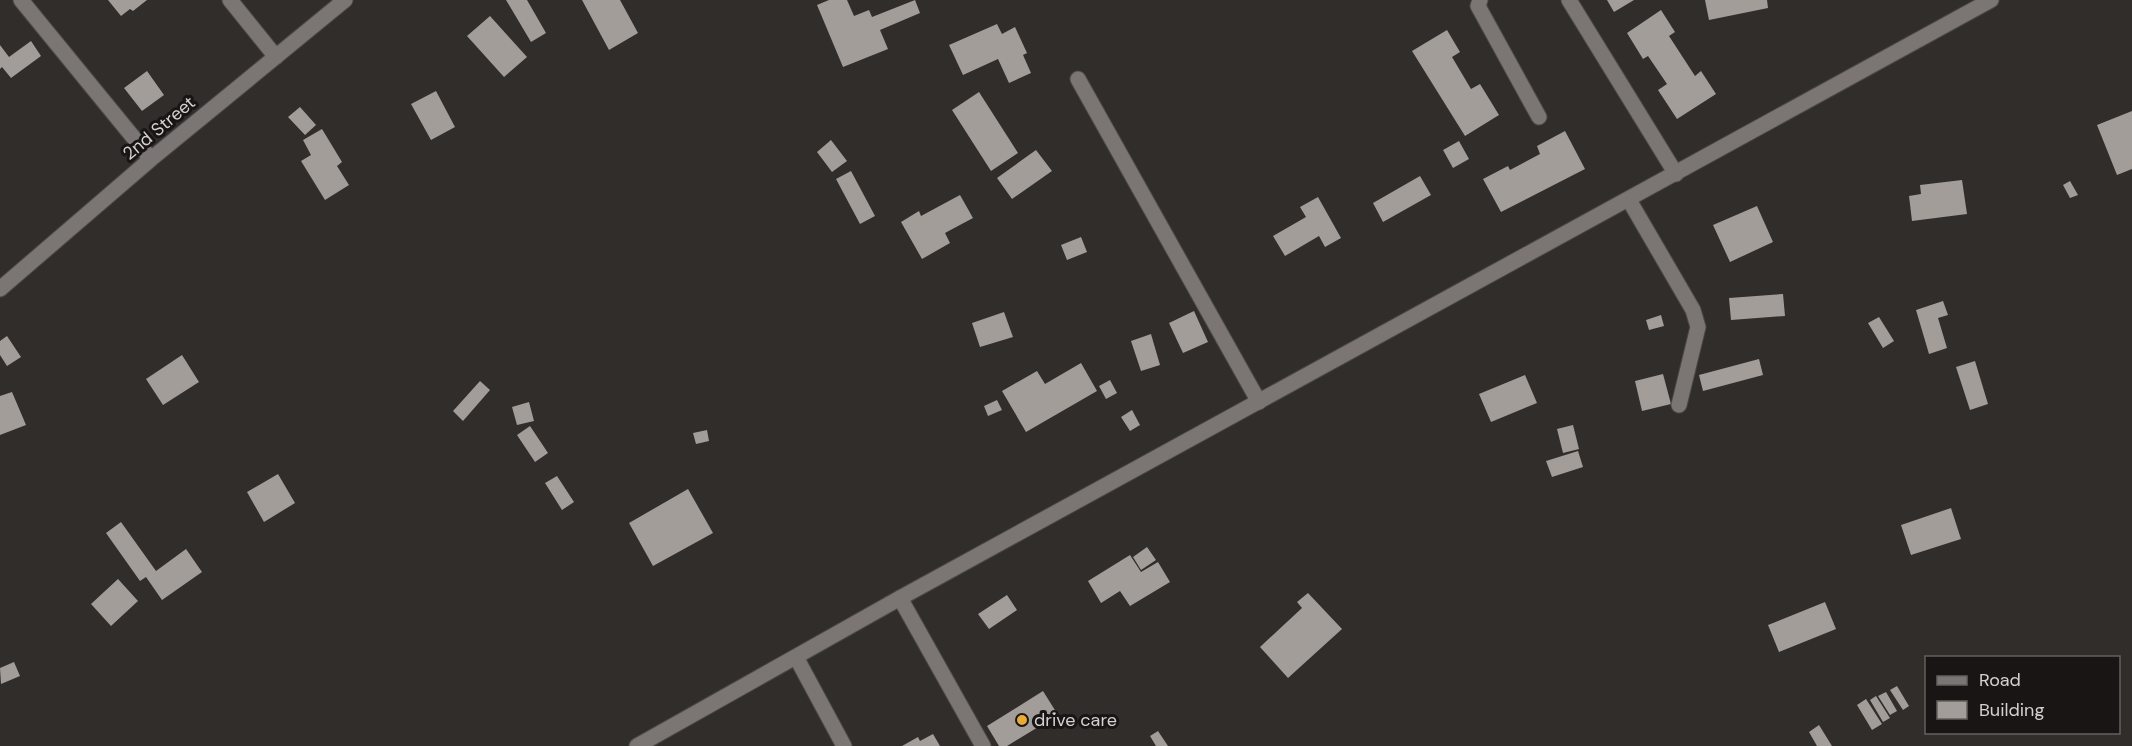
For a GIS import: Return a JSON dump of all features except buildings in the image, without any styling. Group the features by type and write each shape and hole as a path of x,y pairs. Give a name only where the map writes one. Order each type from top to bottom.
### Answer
{"street":[{"path":"21,0 152,159"},
{"path":"230,0 276,57"},
{"name":"2nd Street","path":"0,289 152,159 345,0"},
{"path":"1480,0 1478,6 1539,117"},
{"path":"1569,0 1676,174"},
{"path":"637,746 900,598 1992,0"},
{"path":"1078,79 1258,402"},
{"path":"1629,200 1693,310 1698,327 1679,405"},
{"path":"900,598 983,746"},
{"path":"796,657 844,746"}],"place":[{"name":"drive care","path":"1022,720"}]}
